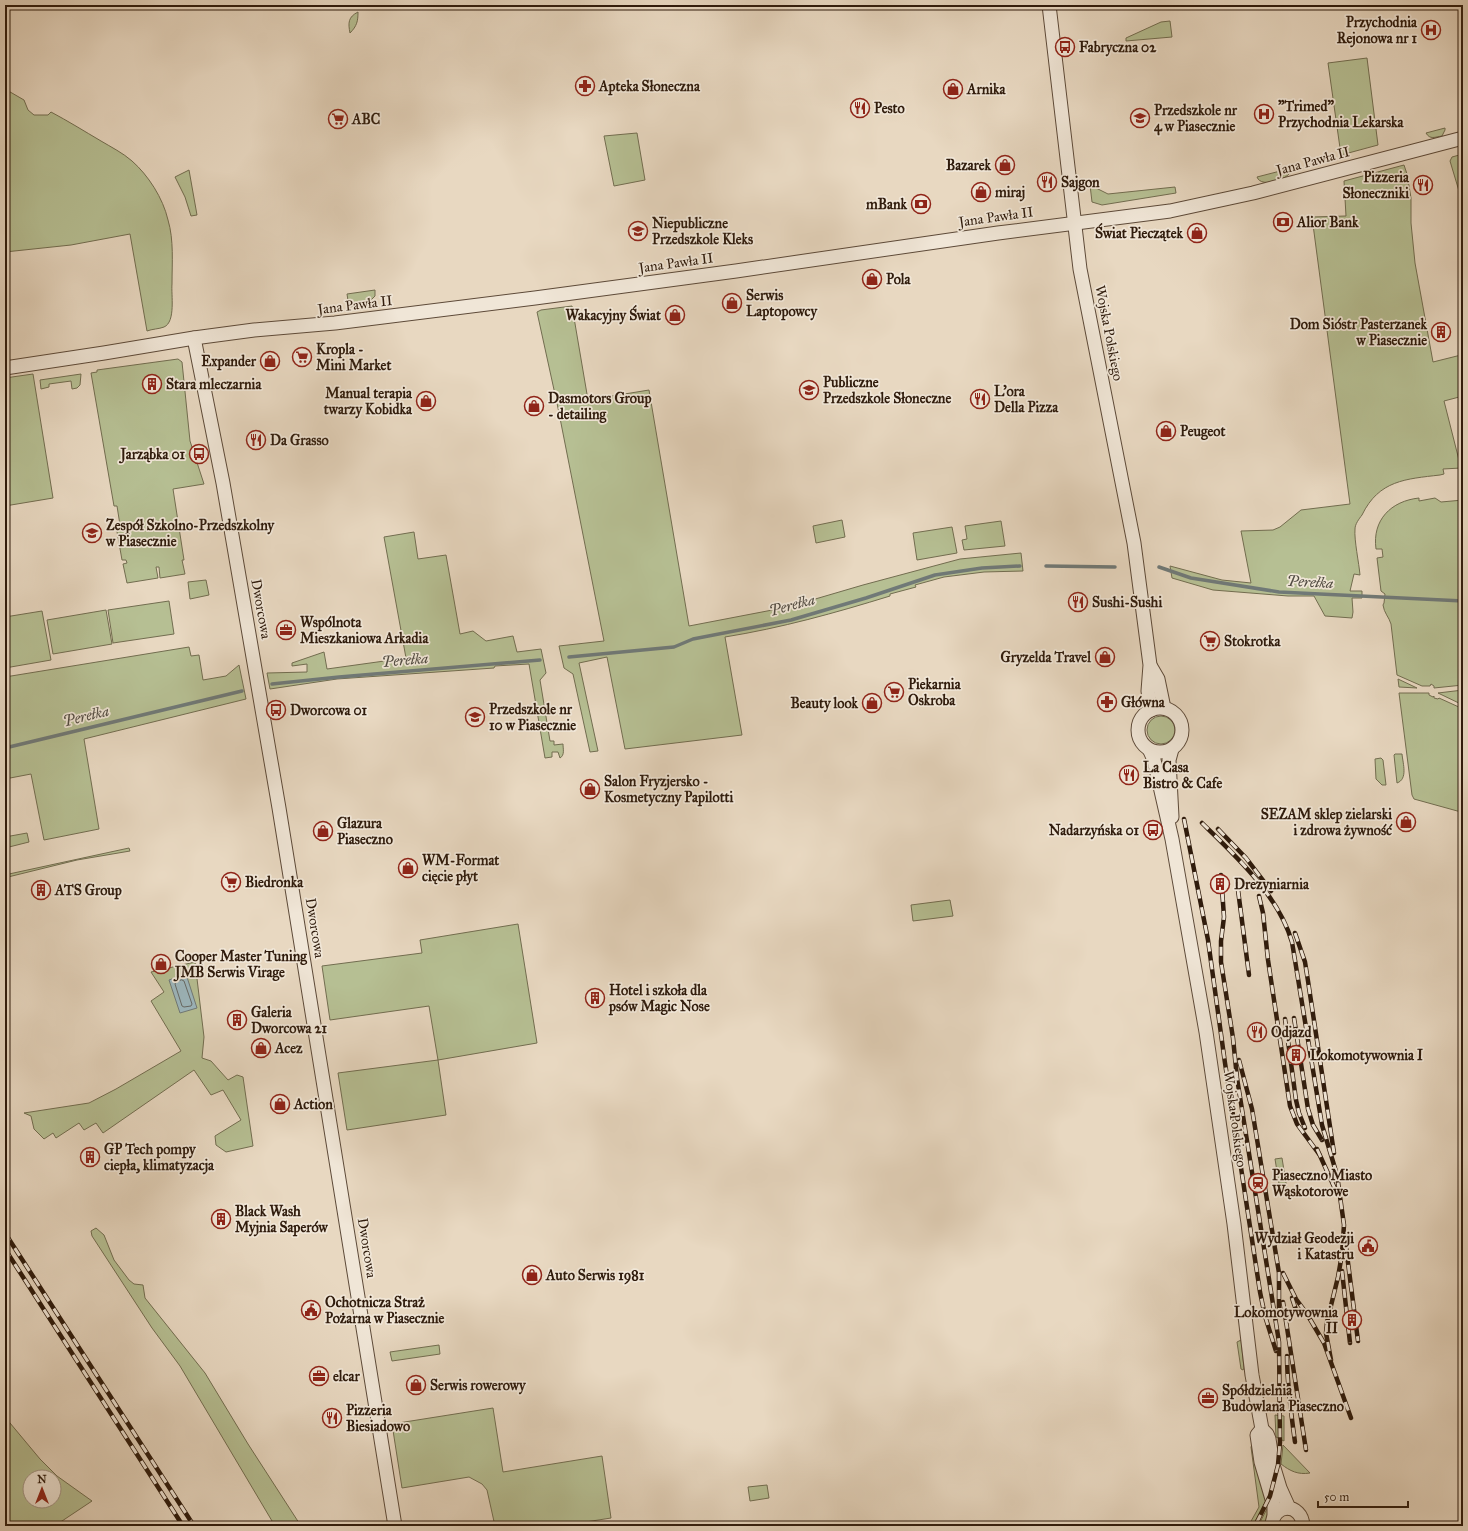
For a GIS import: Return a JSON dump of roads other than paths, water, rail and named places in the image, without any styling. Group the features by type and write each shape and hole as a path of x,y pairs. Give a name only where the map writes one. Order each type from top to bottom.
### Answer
{"street":[{"name":"Wojska Polskiego","path":"1049,5 1080,269 1134,543 1150,665 1148,691 1151,710"},
{"name":"Jana Pawła II","path":"5,368 194,338 254,330 335,324 535,298 736,271 998,233 1170,211 1253,193 1463,138"},
{"name":"Dworcowa","path":"194,338 223,483 279,808 395,1526"},
{"name":"Wojska Polskiego","path":"1150,665 1158,679 1164,708"},
{"path":"1164,708 1177,716 1181,723 1181,738 1178,744 1172,749 1162,753 1150,751 1138,737 1137,729 1139,722 1143,715 1151,710 1164,708"},
{"name":"Wojska Polskiego","path":"1172,749 1170,760 1173,800 1172,839"},
{"name":"Wojska Polskiego","path":"1150,751 1154,760 1172,839 1206,1032 1234,1224 1252,1375 1262,1428 1267,1434 1273,1465 1280,1488 1289,1508"},
{"name":"Wojska Polskiego","path":"1262,1428 1257,1435 1258,1448 1274,1506 1272,1523"},
{"path":"1272,1523 1281,1510 1292,1508 1302,1516 1303,1526"}],"water":[{"path":"186,974 197,1008 180,1013 169,980"}],"waterway":[{"name":"Perełka","path":"569,657 674,647 693,639 791,620 866,598 935,575 982,568 1020,566"},
{"name":"Perełka","path":"1046,566 1115,567"},
{"name":"Perełka","path":"1159,567 1191,578 1279,592 1463,601"},
{"name":"Perełka","path":"272,684 540,660"},
{"name":"Perełka","path":"5,748 242,691"}],"railway":[{"path":"1184,819 1208,940 1260,1292 1265,1316 1276,1351"},
{"path":"1202,823 1229,849 1267,893 1286,925 1292,942 1322,1125 1337,1175 1344,1225 1342,1254 1338,1277 1327,1322 1326,1333 1331,1360"},
{"path":"1218,829 1246,858 1271,891"},
{"path":"1221,875 1224,917 1221,941 1221,962 1233,1038 1237,1078 1279,1342 1280,1442 1278,1465 1270,1496 1255,1526"},
{"path":"1238,890 1249,975"},
{"path":"1259,896 1263,913 1268,960 1290,1106 1297,1124 1319,1154"},
{"path":"1295,933 1305,962 1334,1153"},
{"path":"1294,1018 1308,1109 1313,1125 1322,1140"},
{"path":"1285,1019 1296,1100 1305,1128"},
{"path":"1239,1060 1252,1109 1279,1273 1279,1312"},
{"path":"1317,1149 1336,1191"},
{"path":"5,1233 194,1526"},
{"path":"1346,1247 1358,1341"},
{"path":"5,1249 183,1526"},
{"path":"1342,1271 1350,1343"},
{"path":"1283,1273 1296,1299 1307,1314 1324,1343 1351,1418"},
{"path":"1292,1298 1297,1313"},
{"path":"1283,1302 1306,1450"},
{"path":"1287,1356 1288,1388 1295,1442"}],"place":[{"name":"Przychodnia Rejonowa nr 1","path":"1431,30"},
{"name":"Fabryczna 02","path":"1065,47"},
{"name":"Apteka Słoneczna","path":"585,86"},
{"name":"Arnika","path":"953,89"},
{"name":"Pesto","path":"860,108"},
{"name":"\"Trimed\" Przychodnia Lekarska","path":"1264,114"},
{"name":"Przedszkole nr 4 w Piasecznie","path":"1140,118"},
{"name":"ABC","path":"338,119"},
{"name":"Bazarek","path":"1005,165"},
{"name":"Sajgon","path":"1047,182"},
{"name":"Pizzeria Słoneczniki","path":"1423,185"},
{"name":"miraj","path":"981,192"},
{"name":"mBank","path":"921,204"},
{"name":"Alior Bank","path":"1283,222"},
{"name":"Niepubliczne Przedszkole Kleks","path":"638,231"},
{"name":"Świat Pieczątek","path":"1197,233"},
{"name":"Pola","path":"872,279"},
{"name":"Serwis Laptopowcy","path":"732,303"},
{"name":"Wakacyjny Świat","path":"675,315"},
{"name":"Dom Sióstr Pasterzanek w Piasecznie","path":"1441,332"},
{"name":"Kropla - Mini Market","path":"302,357"},
{"name":"Expander","path":"270,361"},
{"name":"Stara mleczarnia","path":"152,384"},
{"name":"Publiczne Przedszkole Słoneczne","path":"809,390"},
{"name":"L'ora Della Pizza","path":"980,399"},
{"name":"Manual terapia twarzy Kobidka","path":"426,401"},
{"name":"Dasmotors Group - detailing","path":"534,406"},
{"name":"Peugeot","path":"1166,431"},
{"name":"Da Grasso","path":"256,440"},
{"name":"Jarząbka 01","path":"199,454"},
{"name":"Zespół Szkolno-Przedszkolny w Piasecznie","path":"92,533"},
{"name":"Sushi-Sushi","path":"1078,602"},
{"name":"Wspólnota Mieszkaniowa Arkadia","path":"286,630"},
{"name":"Stokrotka","path":"1210,641"},
{"name":"Gryzelda Travel","path":"1105,657"},
{"name":"Piekarnia Oskroba","path":"894,692"},
{"name":"Główna","path":"1107,702"},
{"name":"Beauty look","path":"872,703"},
{"name":"Dworcowa 01","path":"276,710"},
{"name":"Przedszkole nr 10 w Piasecznie","path":"475,717"},
{"name":"La Casa Bistro & Cafe","path":"1129,775"},
{"name":"Salon Fryzjersko - Kosmetyczny Papilotti","path":"590,789"},
{"name":"SEZAM sklep zielarski i zdrowa żywność","path":"1406,822"},
{"name":"Nadarzyńska 01","path":"1153,830"},
{"name":"Glazura Piaseczno","path":"323,831"},
{"name":"WM-Format cięcie płyt","path":"408,868"},
{"name":"Biedronka","path":"231,882"},
{"name":"Drezyniarnia","path":"1220,884"},
{"name":"ATS Group","path":"41,890"},
{"name":"Cooper Master Tuning JMB Serwis Virage","path":"161,964"},
{"name":"Hotel i szkoła dla psów Magic Nose","path":"595,998"},
{"name":"Galeria Dworcowa 21","path":"237,1020"},
{"name":"Odjazd","path":"1257,1032"},
{"name":"Acez","path":"261,1048"},
{"name":"Lokomotywownia I","path":"1296,1055"},
{"name":"Action","path":"280,1104"},
{"name":"GP Tech pompy ciepła, klimatyzacja","path":"90,1157"},
{"name":"Piaseczno Miasto Wąskotorowe","path":"1258,1183"},
{"name":"Black Wash Myjnia Saperów","path":"221,1219"},
{"name":"Wydział Geodezji i Katastru","path":"1368,1246"},
{"name":"Auto Serwis 1981","path":"532,1275"},
{"name":"Ochotnicza Straż Pożarna w Piasecznie","path":"311,1310"},
{"name":"Lokomotywownia II","path":"1352,1320"},
{"name":"elcar","path":"319,1376"},
{"name":"Serwis rowerowy","path":"416,1385"},
{"name":"Spółdzielnia Budowlana Piaseczno","path":"1208,1398"},
{"name":"Pizzeria Biesiadowo","path":"332,1418"}]}
